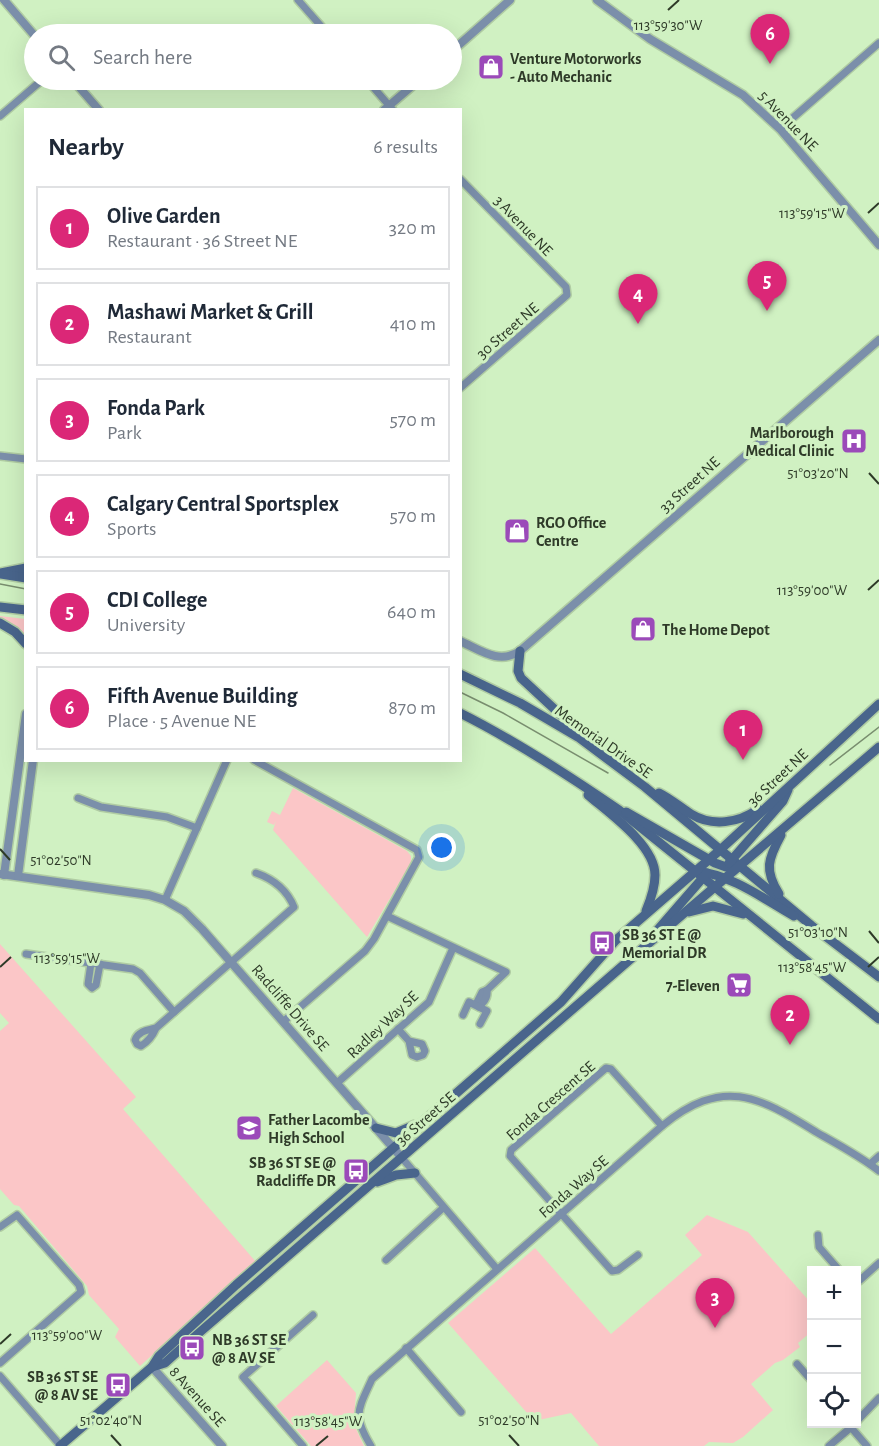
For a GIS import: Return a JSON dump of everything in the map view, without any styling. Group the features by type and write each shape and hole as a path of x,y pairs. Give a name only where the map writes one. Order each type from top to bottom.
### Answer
{"main road":[{"path":"0,574 24,568"},
{"path":"0,574 24,578"},
{"path":"0,607 24,609"},
{"path":"0,623 15,632 24,642"},
{"path":"519,651 520,678 564,718 578,736"},
{"name":"Memorial Drive SE","path":"462,675 578,736 645,787 812,926"},
{"name":"36 Street NE","path":"720,850 879,704"},
{"path":"462,714 518,744 577,781 619,810 695,871 705,875 723,877 812,926 879,977"},
{"path":"723,877 741,866 879,747"},
{"path":"577,781 584,791 629,830 653,862 654,884 646,914"},
{"path":"715,888 732,859 783,801 790,785"},
{"path":"645,787 663,795 694,816 720,822 739,819 778,797"},
{"path":"619,810 631,813 712,861 726,867 741,866"},
{"path":"783,830 770,856 769,868 770,878 784,901"},
{"path":"650,943 657,931 705,875 720,850"},
{"path":"695,871 712,861"},
{"name":"36 Street SE","path":"61,1446 152,1367 159,1356 236,1285 561,1002 616,940 695,871"},
{"path":"705,875 715,888 750,917 878,1017"},
{"name":"36 Street SE","path":"152,1367 165,1363 715,888"},
{"path":"686,913 713,906 727,908 750,917"},
{"path":"376,1128 396,1132 426,1120"},
{"path":"372,1184 396,1175 415,1173"}],"street":[{"path":"4,0 25,24"},
{"path":"298,0 319,24"},
{"path":"462,42 510,0"},
{"name":"5 Avenue NE","path":"597,0 650,39 743,95 780,129 879,244"},
{"path":"780,129 879,43"},
{"path":"0,116 30,90"},
{"path":"82,90 97,108"},
{"path":"375,90 389,108 408,90"},
{"name":"3 Avenue NE","path":"462,181 567,290"},
{"name":"30 Street NE","path":"462,386 567,295 567,290"},
{"name":"33 Street NE","path":"519,651 879,340"},
{"path":"0,456 24,459"},
{"path":"462,642 496,657 508,657 519,651"},
{"path":"2,874 24,727"},
{"path":"18,876 33,762"},
{"path":"165,900 226,762"},
{"path":"258,762 417,850 419,857 374,939 365,951 284,1021"},
{"path":"78,798 101,807 167,817 197,828"},
{"path":"156,1028 294,907 291,899 276,883 256,873"},
{"name":"Radcliffe Drive SE","path":"2,874 149,895 165,900 184,911 284,1021 497,1269"},
{"path":"387,916 506,972 487,990 488,995 483,1004 479,1006"},
{"name":"Radley Way SE","path":"337,1083 429,1002 453,948"},
{"path":"26,954 133,969 140,973 174,1012"},
{"path":"90,963 88,984 92,988 96,985 99,964"},
{"path":"463,1015 469,1002 479,1006 486,1011 480,1024"},
{"path":"398,1029 409,1041"},
{"name":"Fonda Crescent SE","path":"562,1214 510,1156 511,1150 606,1068 612,1069 662,1126"},
{"name":"Fonda Way SE","path":"371,1446 360,1428 359,1408 372,1379 662,1126 687,1107 723,1096 750,1097 779,1109 870,1164 879,1172"},
{"path":"870,1164 879,1156"},
{"path":"386,1260 443,1208"},
{"path":"562,1214 612,1271 618,1270 638,1255"},
{"path":"0,1227 17,1215 79,1285 81,1292 0,1363"},
{"path":"818,1235 819,1247 836,1266"},
{"path":"861,1279 879,1263"},
{"path":"303,1446 243,1377 312,1315"},
{"path":"406,1348 461,1412"},
{"path":"797,1364 807,1375"},
{"name":"8 Avenue SE","path":"152,1367 218,1445"},
{"path":"0,1376 61,1446"},
{"path":"861,1415 879,1398"},
{"path":"829,1446 848,1428"},
{"path":"855,1428 867,1446"}],"shaded area":[{"path":"0,616 24,619 24,637 17,628 0,619"},
{"path":"293,788 407,851 411,856 411,863 367,937 273,830 276,821 274,825 267,822 272,811 280,815"},
{"path":"0,944 136,1097 123,1109 256,1262 140,1366 115,1337 119,1329 89,1295 87,1286 19,1206 14,1205 0,1189 0,1031 9,1023 0,1013"},
{"path":"707,1215 748,1232 807,1298 807,1335 798,1343 800,1347 775,1363 751,1384 773,1410 733,1443 709,1442 704,1446 599,1446 571,1413 534,1421 448,1323 535,1248 611,1334 702,1255 685,1235"},
{"path":"327,1360 356,1393 354,1419 364,1446 311,1446 276,1406"}],"tram line":[{"path":"0,584 24,589"},
{"path":"462,693 503,713 608,773"},
{"path":"830,765 879,727"}],"place":[{"name":"Fifth Avenue Building","path":"770,64"},
{"name":"Venture Motorworks - Auto Mechanic","path":"491,67"},
{"name":"CDI College","path":"767,311"},
{"name":"Calgary Central Sportsplex","path":"638,324"},
{"name":"Marlborough Medical Clinic","path":"854,441"},
{"name":"RGO Office Centre","path":"517,531"},
{"name":"The Home Depot","path":"643,629"},
{"name":"Olive Garden","path":"743,760"},
{"name":"SB 36 ST E @ Memorial DR","path":"602,943"},
{"name":"7-Eleven","path":"739,985"},
{"name":"Mashawi Market & Grill","path":"790,1045"},
{"name":"Father Lacombe High School","path":"249,1128"},
{"name":"SB 36 ST SE @ Radcliffe DR","path":"356,1171"},
{"name":"Fonda Park","path":"715,1328"},
{"name":"NB 36 ST SE @ 8 AV SE","path":"192,1348"},
{"name":"SB 36 ST SE @ 8 AV SE","path":"118,1385"}]}
